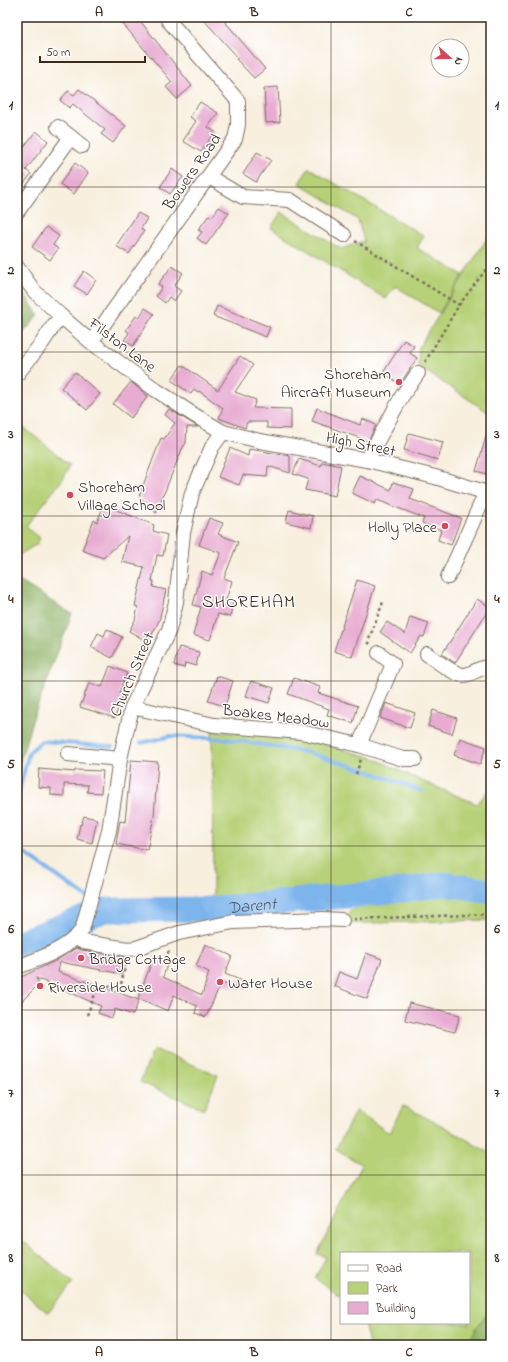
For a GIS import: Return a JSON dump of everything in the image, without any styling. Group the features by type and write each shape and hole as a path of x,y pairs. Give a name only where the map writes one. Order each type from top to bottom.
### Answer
{"street":[{"name":"Bowers Road","path":"91,342 235,139 238,125 238,100 168,20"},
{"path":"58,127 82,146"},
{"path":"17,212 71,137"},
{"path":"209,176 243,197 290,200 344,235"},
{"name":"Filston Lane","path":"17,267 34,291 91,342 194,415 223,432"},
{"path":"17,374 42,344 54,325 62,317"},
{"path":"367,460 402,396 418,373"},
{"name":"High Street","path":"223,432 260,441 367,460 489,493"},
{"name":"Church Street","path":"79,934 109,831 120,759 132,707 169,630 176,602 183,533 192,493 212,447 223,432"},
{"path":"448,577 489,493"},
{"path":"359,745 393,664 379,653"},
{"path":"427,654 455,672 464,675 483,666 491,667"},
{"name":"Boakes Meadow","path":"132,707 214,725 302,732 359,745 403,759 415,759"},
{"path":"68,754 120,759"},
{"path":"17,967 41,959 79,934 83,942 128,949 136,948 179,933 233,922 323,919 342,920"}],"path":[{"path":"344,235 459,305"},
{"path":"418,373 459,305 491,263"},
{"path":"379,653 368,642 383,602"},
{"path":"356,774 360,760"},
{"path":"342,920 491,914"},
{"path":"87,1015 99,984 120,989 128,949"}],"green space":[{"path":"309,168 424,236 417,248 463,275 439,313 395,286 386,299 271,228 281,212 341,249 364,241 358,220 299,183"},
{"path":"491,232 491,414 418,366 419,347"},
{"path":"17,282 39,316 17,339"},
{"path":"17,422 70,465 63,479 26,526 40,538 37,544 17,556"},
{"path":"17,581 21,582 72,614 32,721 17,772"},
{"path":"212,731 300,738 374,758 417,779 477,804 491,787 491,885 445,877 389,884 213,900"},
{"path":"448,891 491,897 491,920 332,924 342,920 361,901"},
{"path":"154,1049 218,1075 204,1109 140,1082"},
{"path":"403,1106 445,1127 491,1154 491,1345 369,1345 364,1324 470,1324 470,1252 340,1252 340,1296 315,1278 326,1257 317,1254 362,1165 336,1149 356,1110 389,1133"},
{"path":"17,1236 73,1283 48,1313 17,1287"},
{"path":"491,1308 491,1345 467,1345 477,1327"}],"building":[{"path":"117,17 137,17 192,86 177,99 166,87 172,82"},
{"path":"201,17 221,17 265,69 254,78 236,59 238,58 233,52"},
{"path":"278,87 280,122 266,123 264,88"},
{"path":"79,89 126,126 113,143 101,134 105,130 73,104 69,108 60,100 68,91 74,95"},
{"path":"200,102 218,113 208,127 215,132 201,152 183,141 196,121 190,117"},
{"path":"36,131 48,141 26,170 31,174 17,193 17,156"},
{"path":"257,152 271,160 256,182 243,174"},
{"path":"75,163 88,173 74,194 60,184"},
{"path":"172,169 183,177 170,194 160,187"},
{"path":"219,207 229,213 206,245 197,238 202,232 198,230 209,215 212,217"},
{"path":"138,213 147,218 141,229 144,231 129,254 116,246"},
{"path":"46,227 59,236 53,245 58,249 50,260 32,247"},
{"path":"172,266 183,273 174,286 181,291 174,301 169,297 165,303 156,296 162,287 158,284"},
{"path":"84,271 96,280 87,294 74,286"},
{"path":"217,306 270,327 266,337 213,316"},
{"path":"145,308 154,314 133,346 124,340 129,333 126,330 136,316 139,318"},
{"path":"404,340 414,346 410,353 417,358 400,384 383,373"},
{"path":"240,356 253,365 235,392 256,400 253,408 291,409 291,429 267,428 267,422 247,422 245,428 219,418 223,408 199,391 198,392 194,389 191,394 171,380 182,365 218,390"},
{"path":"75,372 100,394 87,410 61,388"},
{"path":"131,382 148,396 131,418 113,404"},
{"path":"317,408 360,425 363,419 376,425 368,441 312,421"},
{"path":"169,409 198,427 187,427 186,443 182,449 156,513 139,496 161,438 164,439 175,423 165,415"},
{"path":"488,430 491,430 491,475 476,471"},
{"path":"409,433 443,442 438,460 404,450"},
{"path":"230,448 248,456 249,449 290,456 290,473 268,466 267,477 243,475 239,485 218,477"},
{"path":"299,459 321,466 322,462 341,466 335,496 305,490 308,479 293,474"},
{"path":"360,476 391,490 393,482 414,489 410,499 461,518 451,545 438,540 441,530 422,523 424,518 377,500 375,504 352,493"},
{"path":"104,505 154,525 153,531 167,535 163,556 157,555 152,581 154,581 153,587 166,590 159,621 148,642 129,631 135,620 138,607 135,606 144,567 122,562 128,536 103,558 82,550 94,520 97,522"},
{"path":"289,510 313,516 311,528 286,522"},
{"path":"209,518 223,523 218,534 238,542 224,578 232,581 226,600 233,602 230,617 218,614 210,640 193,635 201,607 193,605 202,571 212,575 221,553 199,545"},
{"path":"357,580 375,586 352,657 334,651"},
{"path":"477,599 490,607 455,663 442,654"},
{"path":"410,617 429,623 424,637 421,636 410,653 380,632 387,622 405,634"},
{"path":"107,629 122,637 112,658 91,647 98,633 104,636"},
{"path":"179,647 199,652 196,666 185,663 184,668 174,665"},
{"path":"110,666 127,673 119,693 123,694 115,718 80,707 89,683 102,687"},
{"path":"217,676 233,681 225,706 208,701"},
{"path":"294,678 320,687 318,693 358,706 353,723 327,715 329,709 288,694"},
{"path":"251,681 274,688 269,703 246,696"},
{"path":"386,703 415,713 410,728 380,718"},
{"path":"433,710 457,718 452,734 428,726"},
{"path":"460,738 486,747 480,764 454,755"},
{"path":"131,760 158,762 154,816 147,850 116,844 120,821 125,822"},
{"path":"39,769 75,772 75,770 103,771 101,793 87,792 88,785 64,784 64,796 51,795 51,788 38,787"},
{"path":"84,816 97,819 92,843 77,839 80,824 81,825"},
{"name":"Water House","path":"205,944 232,956 225,974 245,982 242,990 221,983 206,1017 195,1013 197,1006 174,995 168,1011 138,998 154,956 168,962 163,977 202,995 209,972 196,966"},
{"path":"76,948 125,957 122,974 60,962 58,972 139,1000 133,1015 115,1009 112,1018 98,1013 101,1006 36,978 39,984 17,1006 17,979 57,960"},
{"path":"366,953 382,959 367,999 334,986 339,972 357,979"},
{"path":"409,1003 460,1015 455,1032 405,1020"}],"waterway":[{"path":"141,743 171,736 227,739 306,752 365,770 422,791"},
{"path":"17,799 29,752 42,741 112,747"},
{"path":"17,848 105,910"},
{"name":"Darent","path":"17,943 105,910 209,909 389,892 445,884 491,891"}],"place":[{"name":"Shoreham Aircraft Museum","path":"399,382"},
{"name":"Shoreham Village School","path":"70,495"},
{"name":"Holly Place","path":"445,526"},
{"name":"Bridge Cottage","path":"81,958"},
{"name":"Water House","path":"220,982"},
{"name":"Riverside House","path":"40,986"}],"district":[{"name":"SHOREHAM","path":"249,601"}]}
